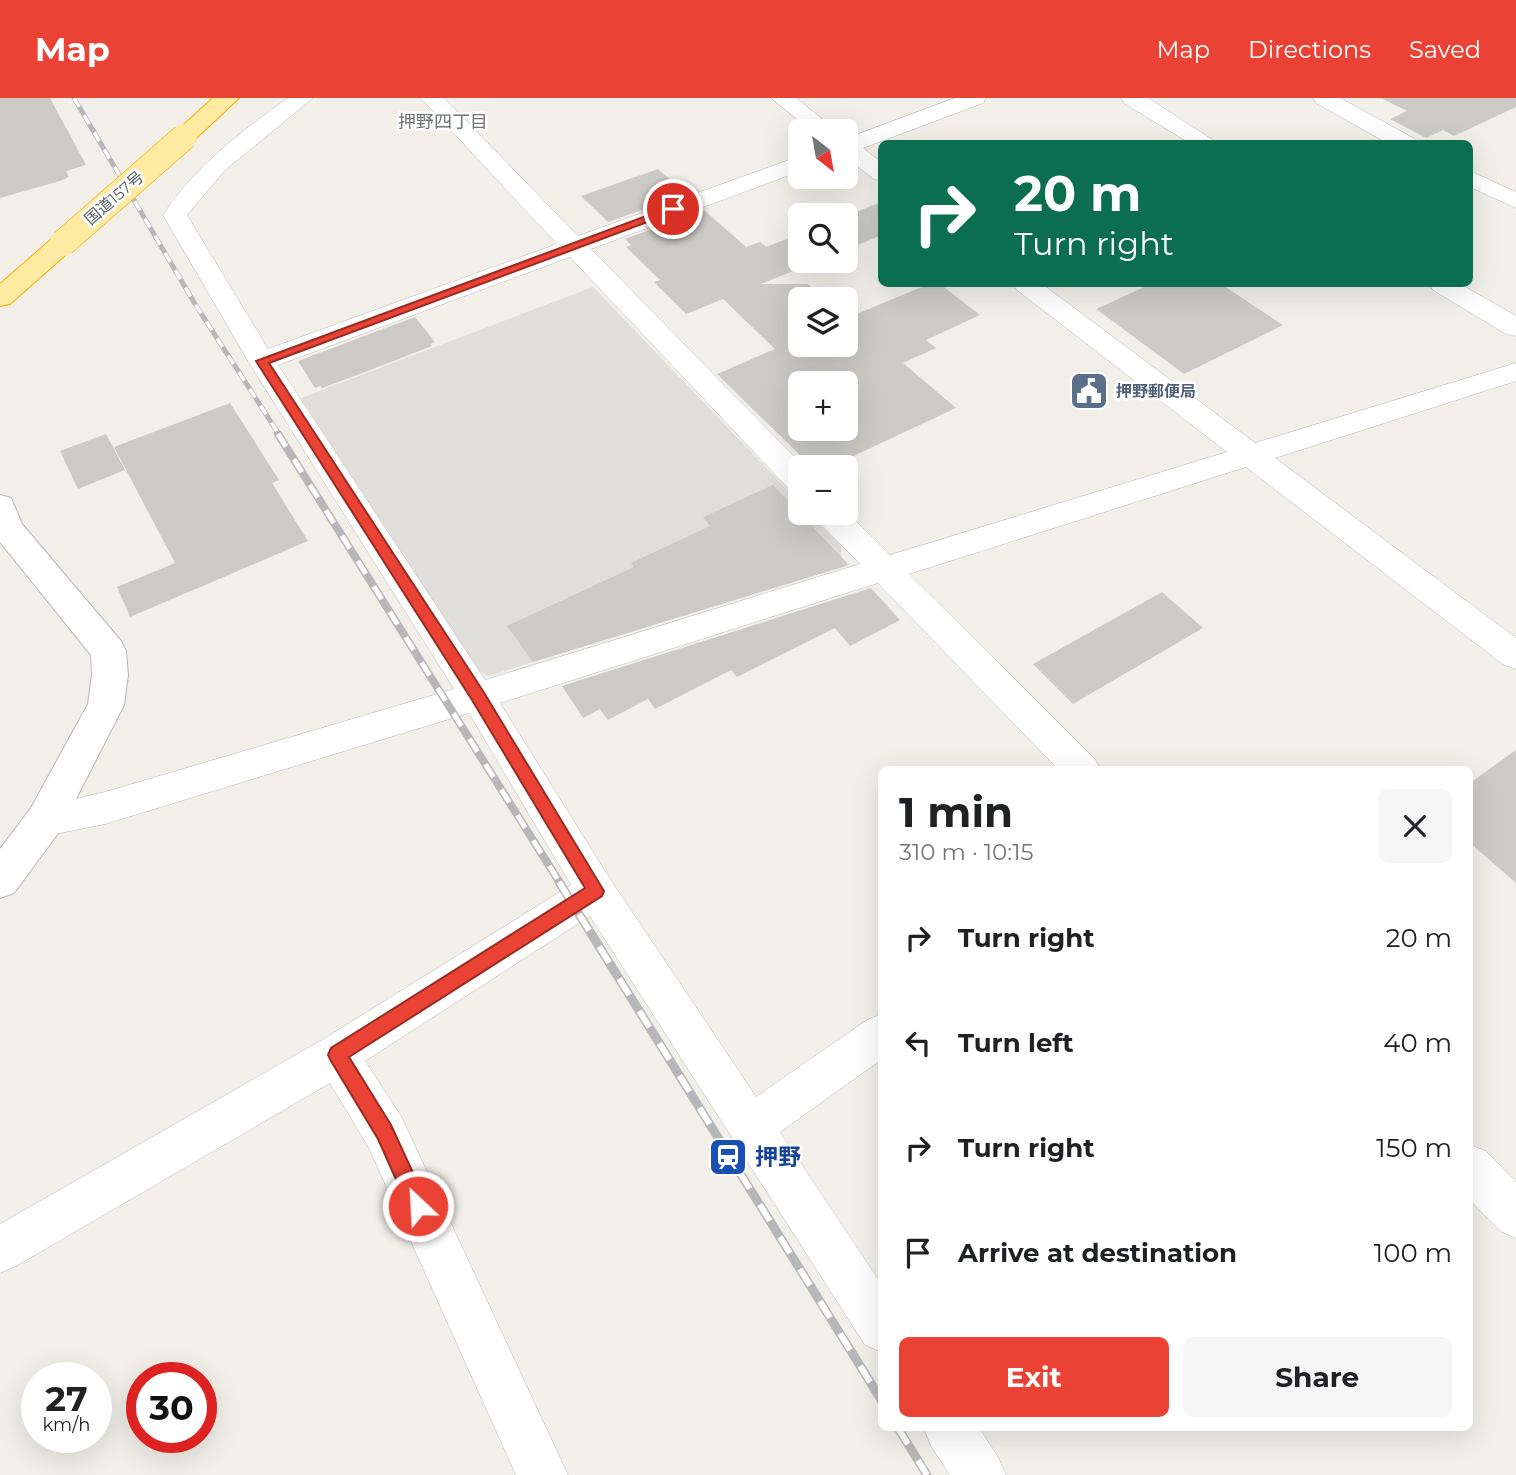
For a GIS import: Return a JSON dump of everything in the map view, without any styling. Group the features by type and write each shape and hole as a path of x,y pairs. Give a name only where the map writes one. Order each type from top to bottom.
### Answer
{"highway":[{"name":"国道157号","path":"2,296 227,98"}],"street":[{"path":"302,98 244,140 189,192 174,215 262,361 477,696 596,891 878,1322"},
{"path":"432,98 788,470"},
{"path":"782,98 810,119"},
{"path":"858,142 975,98"},
{"path":"1132,98 1201,140"},
{"path":"1324,98 1400,140"},
{"path":"858,156 878,171"},
{"path":"262,361 788,167"},
{"path":"1473,180 1516,201"},
{"path":"1030,287 1516,656"},
{"path":"1447,287 1516,328"},
{"path":"45,820 105,808 477,696 1516,372"},
{"path":"0,506 7,528 108,651 110,675 106,705 45,820 0,880"},
{"path":"841,525 1078,766"},
{"path":"0,1250 337,1055 596,891"},
{"path":"750,1127 878,1037"},
{"path":"337,1055 385,1132 542,1475"},
{"path":"1473,1170 1516,1215"},
{"path":"951,1431 980,1475"}],"shaded area":[{"path":"593,287 788,490 788,525 821,525 841,546 842,566 488,676 476,669 301,398"}],"building":[{"path":"0,98 50,98 86,165 66,171 69,177 60,181 0,198"},
{"path":"1381,98 1516,98 1516,107 1454,136 1443,130 1426,138 1390,119 1407,111"},
{"path":"658,169 686,194 608,222 581,196"},
{"path":"878,204 878,237 858,245 858,211"},
{"path":"704,210 746,247 760,242 766,247 788,239 788,273 761,284 808,284 812,287 788,287 788,357 858,357 858,313 922,287 944,287 980,315 926,340 936,348 903,363 956,408 856,455 800,455 717,374 775,349 723,299 686,314 654,282 660,280 626,247 631,245 625,239"},
{"path":"1144,287 1226,287 1283,325 1184,374 1096,309"},
{"path":"415,317 435,342 430,344 432,346 357,375 315,388 298,361"},
{"path":"230,403 279,480 272,483 308,541 130,617 117,587 175,563 114,447"},
{"path":"106,434 125,470 78,489 60,451"},
{"path":"773,485 788,501 788,525 811,525 849,565 533,662 507,626 634,567 631,563 710,526 703,517"},
{"path":"871,588 900,620 850,646 835,628 737,677 731,670 655,709 648,699 608,720 600,709 583,718 562,686"},
{"path":"1162,592 1203,628 1073,704 1033,664"},
{"path":"1516,750 1516,883 1473,846 1473,781"}],"railway":[{"path":"74,98 195,304 280,436"},
{"path":"278,434 560,883"},
{"path":"559,882 878,1395"},
{"path":"900,1431 927,1475"}],"place":[{"name":"押野郵便局","path":"1089,391"},
{"name":"押野","path":"728,1157"}],"district":[{"name":"押野四丁目","path":"443,122"}],"route":[{"path":"418,1206 385,1132 337,1055 596,891 477,696 262,361 673,209"}]}
